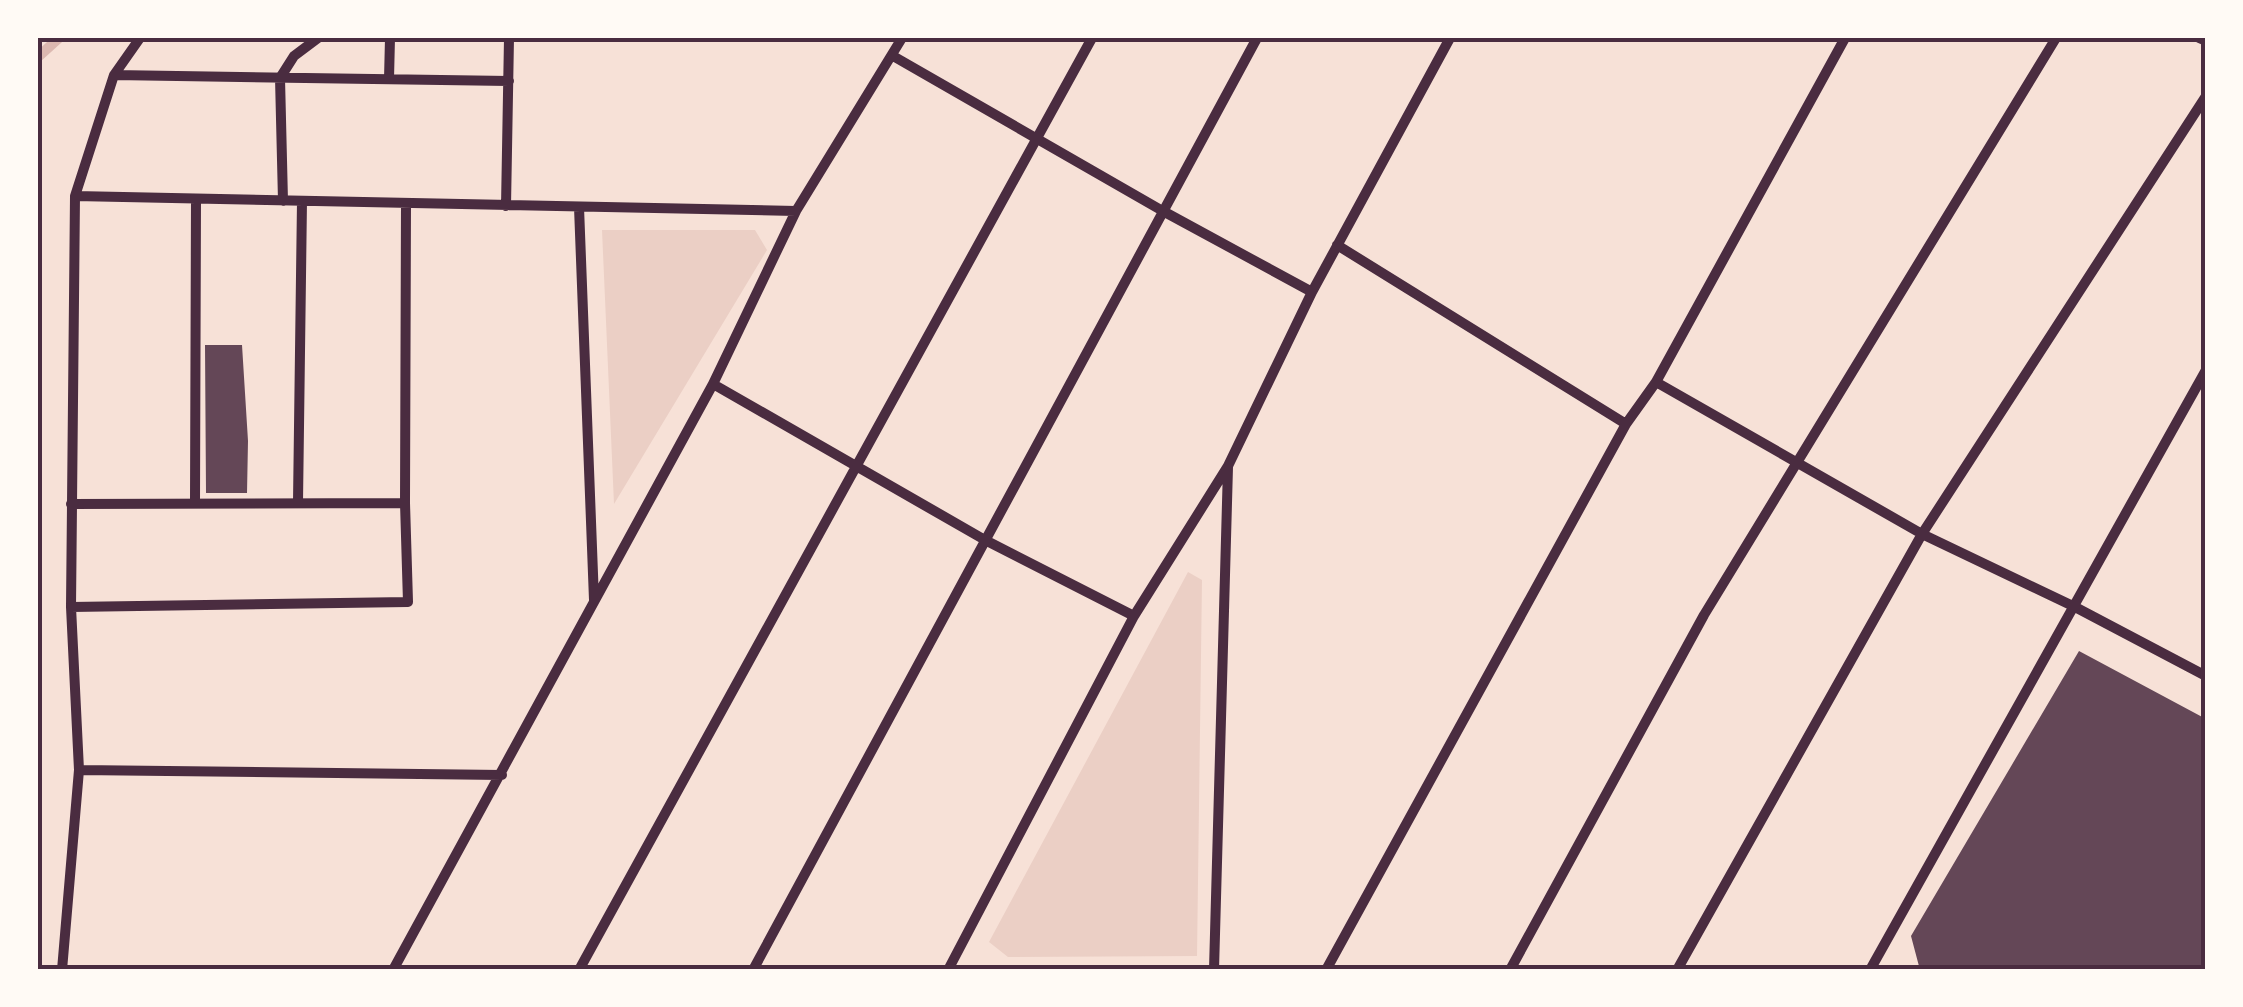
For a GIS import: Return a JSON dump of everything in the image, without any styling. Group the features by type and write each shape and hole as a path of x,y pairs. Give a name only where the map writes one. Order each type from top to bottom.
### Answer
{"street":[{"path":"62,970 79,770 71,504 76,196 114,75 140,38"},
{"path":"283,201 280,78 294,56 318,38"},
{"path":"389,79 390,38"},
{"path":"506,206 509,38"},
{"path":"393,970 713,384 796,211 902,38"},
{"path":"579,970 1092,38"},
{"path":"753,970 1256,38"},
{"path":"948,970 1134,616 1228,466 1312,292 1450,38"},
{"path":"1326,970 1626,424 1656,382 1845,38"},
{"path":"1510,970 1704,615 2056,38"},
{"path":"893,56 1312,292"},
{"path":"114,75 508,81"},
{"path":"1677,970 1922,534 2206,96"},
{"path":"76,196 796,211"},
{"path":"195,503 196,199"},
{"path":"298,502 302,201"},
{"path":"72,608 408,602 406,203"},
{"path":"579,207 594,601"},
{"path":"1337,244 1626,424"},
{"path":"1870,970 2206,370"},
{"path":"1656,382 1922,534 2206,676"},
{"path":"713,384 985,540 1134,616"},
{"path":"1214,970 1228,466"},
{"path":"71,504 405,503"},
{"path":"79,770 502,775"}],"shaded area":[{"path":"602,230 755,230 767,250 614,504"},
{"path":"1188,572 1202,580 1197,956 1008,957 989,942"}],"building":[{"path":"205,345 242,345 247,493 206,493"},
{"path":"2079,651 2206,719 2206,970 1920,970 1911,936"}],"waterway":[{"path":"38,57 59,38"}]}
